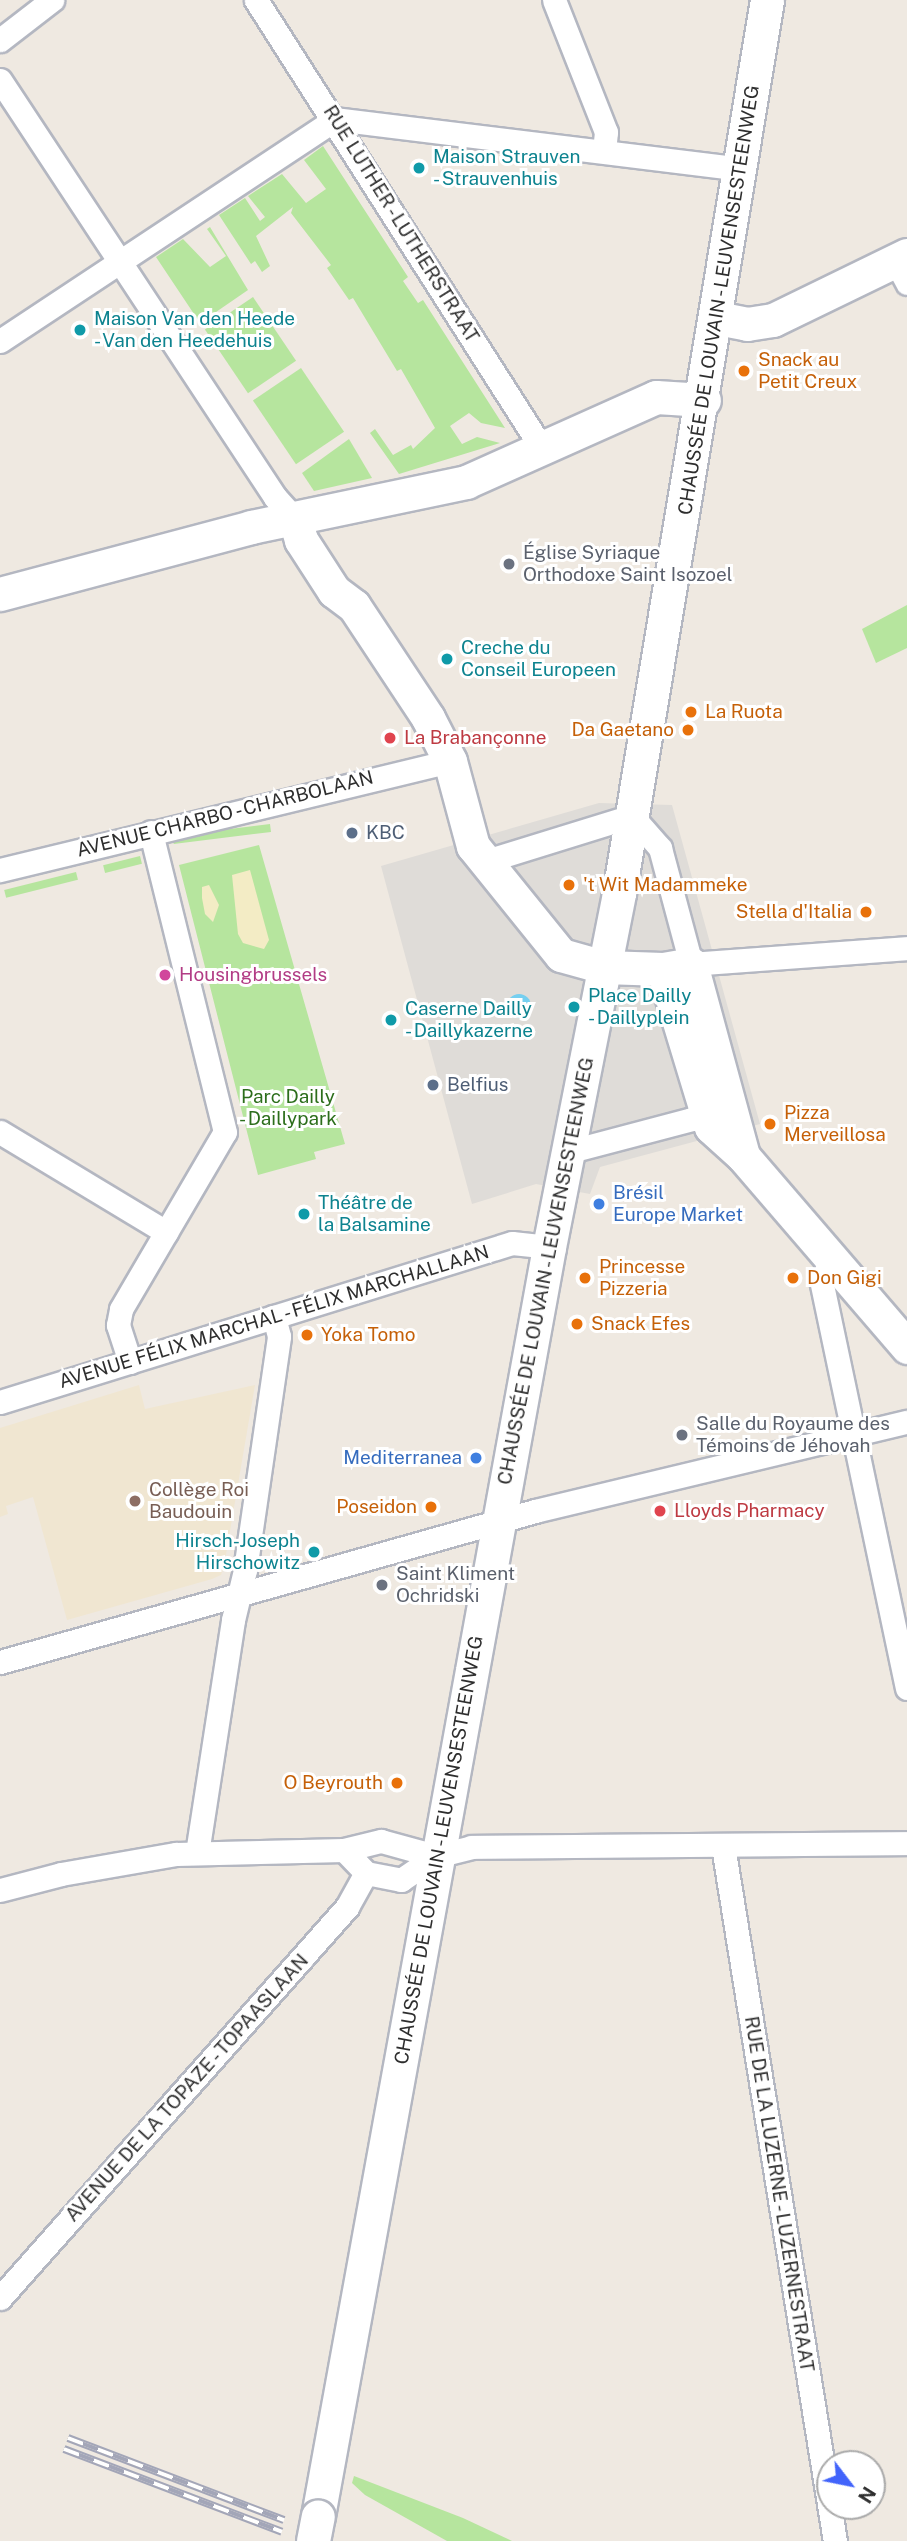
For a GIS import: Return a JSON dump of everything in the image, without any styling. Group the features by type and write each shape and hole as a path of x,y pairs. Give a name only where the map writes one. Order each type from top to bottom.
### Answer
{"main road":[{"name":"CHAUSSÉE DE LOUVAIN - LEUVENSESTEENWEG","path":"316,2528 436,1856 632,816 705,400 768,0"},
{"path":"717,318 747,324 773,320 903,266"},
{"path":"0,594 295,519 466,482 543,450 656,397 705,400"},
{"path":"295,519 301,540 334,590 354,606 428,718 450,761 460,809 483,862 561,955 604,967 677,967 719,1114 743,1156 907,1347"}],"street":[{"path":"0,40 52,0"},
{"name":"RUE LUTHER - LUTHERSTRAAT","path":"256,0 335,119 543,450"},
{"path":"554,0 606,132 604,150"},
{"path":"0,80 275,497 295,519"},
{"path":"0,341 335,119 604,150 741,169"},
{"name":"AVENUE CHARBO - CHARBOLAAN","path":"0,870 450,761"},
{"path":"483,862 632,816 660,848 677,967 907,948"},
{"path":"130,1362 118,1318 225,1132 151,832"},
{"path":"568,1152 719,1114"},
{"path":"0,1132 166,1231"},
{"name":"AVENUE FÉLIX MARCHAL - FÉLIX MARCHALLAAN","path":"0,1402 512,1243 549,1247"},
{"path":"832,1260 821,1280 907,1688"},
{"path":"197,1853 279,1336 274,1317"},
{"path":"0,1662 499,1522 907,1422"},
{"path":"0,1890 61,1874 197,1853 344,1850 381,1841 436,1856"},
{"path":"344,1850 366,1873 401,1880 436,1856 471,1847 907,1843"},
{"name":"RUE DE LA LUZERNE - LUZERNESTRAAT","path":"723,1846 835,2541"},
{"name":"AVENUE DE LA TOPAZE - TOPAASLAAN","path":"0,2298 347,1907 366,1873"}],"shaded area":[{"name":"Place Dailly - Daillyplein","path":"599,803 672,805 760,1124 600,1167 590,1194 536,1184 472,1204 381,866"},
{"name":"Collège Roi Baudouin","path":"139,1385 145,1409 255,1385 224,1566 221,1575 212,1579 67,1620 33,1497 6,1506 8,1514 0,1517 0,1428"}],"green space":[{"path":"323,146 408,277 403,281 418,303 423,300 505,428 481,423 469,413 450,426 462,444 477,437 500,443 399,474 370,433 375,429 393,455 411,445 413,449 435,428 401,369 397,371 353,298 349,300 327,268 331,265 291,213 293,207 256,236 270,266 262,272 255,261 251,264 219,215 245,198 260,221 265,217 248,196 282,174 306,203 326,189 304,160"},
{"path":"210,227 248,290 200,323 156,257 183,239 210,267 226,256 207,229"},
{"path":"253,297 296,361 248,393 205,329"},
{"path":"301,368 344,432 296,464 253,400"},
{"path":"349,439 372,478 314,491 302,473"},
{"path":"907,605 907,648 876,663 862,629"},
{"path":"270,824 271,832 174,844 173,836"},
{"name":"Parc Dailly - Daillypark","path":"259,845 345,1144 314,1152 316,1159 258,1175 179,865"},
{"path":"140,856 142,864 105,873 103,865"},
{"path":"76,872 78,880 6,898 4,890"},
{"path":"354,2476 463,2518 512,2541 447,2541 365,2495 352,2483"}],"sand":[{"path":"250,870 269,940 264,949 243,943 238,934 232,875"},
{"path":"209,885 219,905 213,922 205,914 202,898 202,887"}],"water":[{"path":"519,994 527,998 531,1006 527,1014 519,1018 511,1014 507,1006 511,998"}],"railway":[{"path":"68,2438 284,2520"},
{"path":"64,2449 282,2532"}],"place":[{"name":"Maison Strauven - Strauvenhuis","path":"419,168"},
{"name":"Maison Van den Heede - Van den Heedehuis","path":"80,330"},
{"name":"Snack au Petit Creux","path":"744,371"},
{"name":"Église Syriaque Orthodoxe Saint Isozoel","path":"509,564"},
{"name":"Creche du Conseil Europeen","path":"447,659"},
{"name":"La Ruota","path":"691,712"},
{"name":"Da Gaetano","path":"688,730"},
{"name":"La Brabançonne","path":"390,738"},
{"name":"KBC","path":"352,833"},
{"name":"'t Wit Madammeke","path":"569,885"},
{"name":"Stella d'Italia","path":"866,912"},
{"name":"Housingbrussels","path":"165,975"},
{"name":"Place Dailly - Daillyplein","path":"574,1007"},
{"name":"Caserne Dailly - Daillykazerne","path":"391,1020"},
{"name":"Belfius","path":"433,1085"},
{"name":"Pizza Merveillosa","path":"770,1124"},
{"name":"Brésil Europe Market","path":"599,1204"},
{"name":"Théâtre de la Balsamine","path":"304,1214"},
{"name":"Princesse Pizzeria","path":"585,1278"},
{"name":"Don Gigi","path":"793,1278"},
{"name":"Snack Efes","path":"577,1324"},
{"name":"Yoka Tomo","path":"307,1335"},
{"name":"Salle du Royaume des Témoins de Jéhovah","path":"682,1435"},
{"name":"Mediterranea","path":"476,1458"},
{"name":"Collège Roi Baudouin","path":"135,1501"},
{"name":"Poseidon","path":"431,1507"},
{"name":"Lloyds Pharmacy","path":"660,1511"},
{"name":"Hirsch-Joseph Hirschowitz","path":"314,1552"},
{"name":"Saint Kliment Ochridski","path":"382,1585"},
{"name":"O Beyrouth","path":"397,1783"}]}
